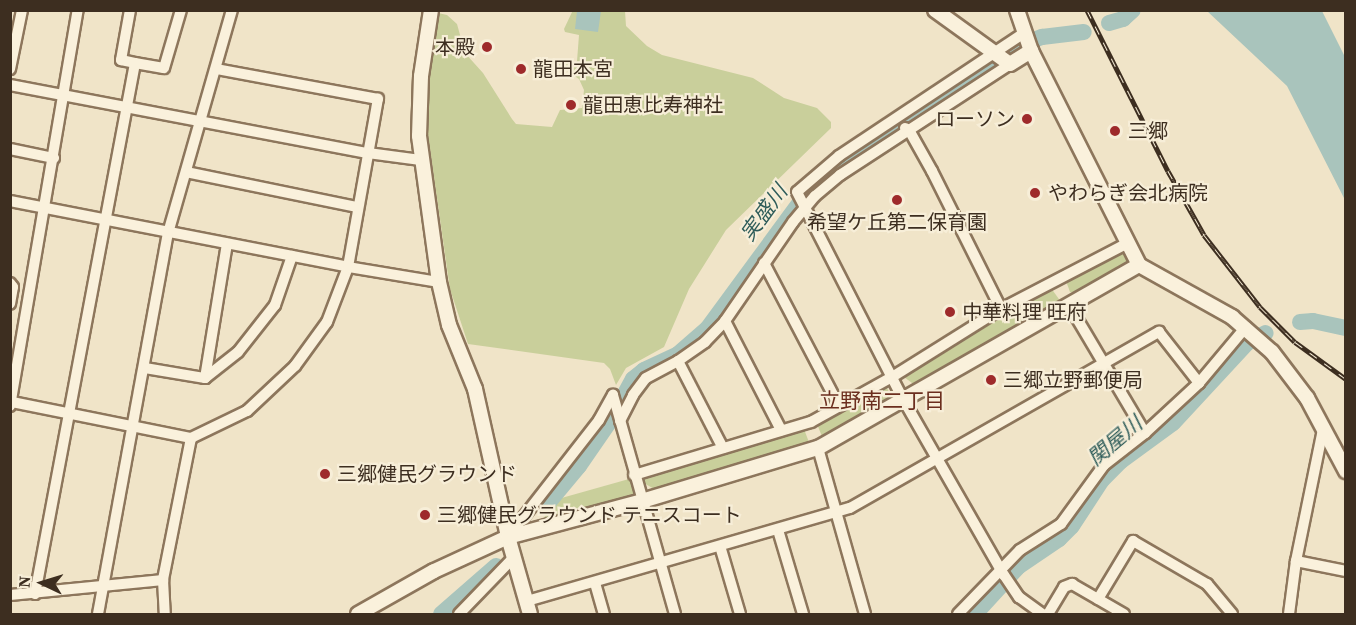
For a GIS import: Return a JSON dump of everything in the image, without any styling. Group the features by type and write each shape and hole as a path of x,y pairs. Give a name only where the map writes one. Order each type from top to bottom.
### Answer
{"street":[{"path":"10,69 22,10"},
{"path":"78,10 66,95 15,350 11,404 191,438 248,411 296,366 327,322 348,267 378,99 216,69"},
{"path":"130,10 122,60 164,68 181,10"},
{"path":"98,615 168,233 232,10"},
{"path":"431,10 421,75 419,136 439,282 449,324 475,389 508,537 529,608 660,562 850,508 1159,332 1199,383"},
{"path":"935,10 1002,58"},
{"path":"1017,10 1028,42 1139,265 1253,334 1272,352 1307,398 1346,471"},
{"path":"1028,42 839,156 797,192 903,399 1005,576 1019,597 1042,615"},
{"path":"619,418 633,394 646,378 678,361 705,342 725,321 805,205 840,175 907,129 1002,58 1028,42"},
{"path":"35,594 135,63"},
{"path":"10,85 368,153 421,160"},
{"path":"897,119 907,129 1001,309"},
{"path":"10,149 54,158"},
{"path":"186,172 357,207"},
{"path":"10,201 348,267 439,282"},
{"path":"634,475 811,422 892,377 1001,309 1128,243"},
{"path":"205,378 227,244"},
{"path":"145,368 205,378 238,352 275,305 292,256"},
{"path":"764,263 839,406"},
{"path":"358,615 434,571 508,537 642,501 818,448 1139,265"},
{"path":"10,283 13,287 10,304"},
{"path":"1069,304 1145,433"},
{"path":"725,321 781,430"},
{"path":"958,615 1005,576 1020,550 1061,524 1104,465 1145,433 1253,334"},
{"path":"678,361 723,448"},
{"path":"508,537 598,420 613,395 613,402 675,615"},
{"path":"1289,615 1296,561 1323,430"},
{"path":"165,615 163,580 191,438"},
{"path":"818,448 865,615"},
{"path":"778,530 803,615"},
{"path":"1098,599 1133,541 1207,584 1232,615"},
{"path":"720,546 740,615"},
{"path":"459,615 514,557"},
{"path":"1296,561 1346,571"},
{"path":"10,595 163,580"},
{"path":"595,583 604,615"},
{"path":"1048,615 1064,586 1072,584 1124,615"}],"green space":[{"path":"573,10 625,11 626,26 647,46 662,55 753,78 784,98 817,108 831,122 831,128 726,230 689,289 664,347 626,368 616,385 610,369 604,363 468,344 450,289 428,135 430,60 438,13 447,15 457,24 465,53 483,73 516,124 552,127 560,110 582,108 584,90 579,79 555,63 557,60 575,63 577,61 579,35 565,32 564,29"},
{"path":"1124,247 1129,259 1126,265 1078,294 1070,292 1066,281"},
{"path":"1051,288 1061,302 1059,305 916,386 904,377 903,375"},
{"path":"886,386 891,396 890,401 823,439 817,424"},
{"path":"804,429 810,445 656,490 642,482 643,476"},
{"path":"629,479 632,481 634,496 543,519 558,499"}],"water":[{"path":"577,11 601,11 598,32 575,29"},
{"path":"1207,11 1322,11 1345,57 1345,200 1287,86"}],"waterway":[{"name":"実盛川","path":"1109,23 1123,19 1133,10"},
{"name":"実盛川","path":"548,503 579,466 610,421 633,379 644,370 678,354 707,329 807,193 861,152 1018,46 1042,37 1084,32"},
{"name":"関屋川","path":"1300,322 1313,321 1346,328"},
{"name":"関屋川","path":"975,614 1018,567 1059,539 1072,526 1102,480 1121,461 1173,423 1247,343 1266,333"},
{"name":"実盛川","path":"441,614 496,566"}],"railway":[{"path":"1087,10 1168,171 1204,235 1260,307 1295,342 1346,379"}],"place":[{"name":"本殿","path":"487,47"},
{"name":"龍田本宮","path":"521,69"},
{"name":"龍田恵比寿神社","path":"571,105"},
{"name":"ローソン","path":"1027,119"},
{"name":"三郷","path":"1115,131"},
{"name":"やわらぎ会北病院","path":"1035,193"},
{"name":"希望ケ丘第二保育園","path":"897,200"},
{"name":"中華料理 旺府","path":"950,312"},
{"name":"三郷立野郵便局","path":"991,380"},
{"name":"三郷健民グラウンド","path":"325,474"},
{"name":"三郷健民グラウンド テニスコート","path":"425,515"}],"district":[{"name":"立野南二丁目","path":"882,401"}]}
